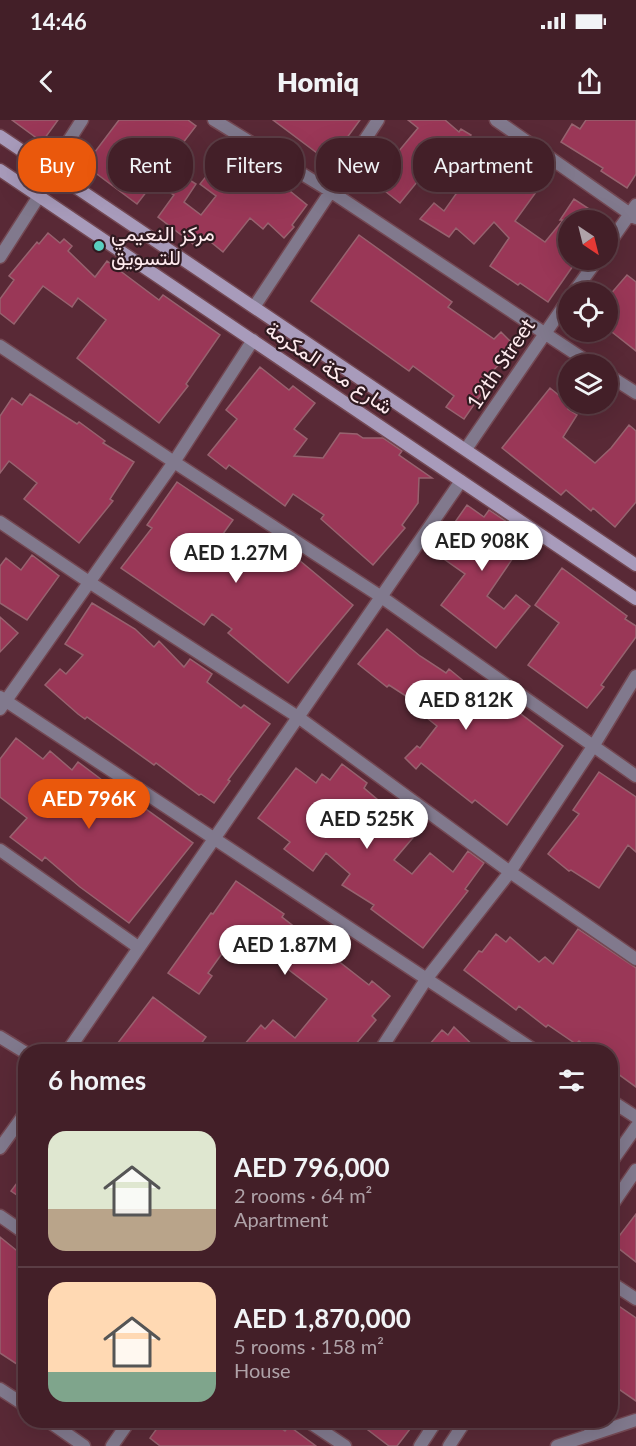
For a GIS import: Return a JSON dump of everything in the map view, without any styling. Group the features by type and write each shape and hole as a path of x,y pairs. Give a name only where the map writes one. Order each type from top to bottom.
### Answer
{"main road":[{"name":"شارع مكة المكرمة","path":"0,136 18,148"},
{"name":"شارع مكة المكرمة","path":"0,170 636,599"},
{"name":"شارع مكة المكرمة","path":"83,192 636,565"}],"street":[{"path":"70,138 82,120"},
{"path":"214,120 316,182"},
{"path":"366,138 378,120"},
{"path":"496,120 634,212 618,232"},
{"path":"254,307 329,192"},
{"path":"331,192 575,354"},
{"path":"0,257 39,196"},
{"name":"12th Street","path":"466,449 558,315"},
{"path":"253,340 174,462 2,702 214,837 525,1044"},
{"path":"0,346 380,596 636,776"},
{"path":"618,381 636,393"},
{"path":"72,1044 461,481"},
{"path":"0,522 298,717 510,872 636,959"},
{"path":"384,1044 427,978 510,872 594,745 636,676"},
{"path":"0,850 138,948"},
{"path":"0,1037 18,1048"},
{"path":"618,1105 636,1117"},
{"path":"0,1148 18,1123"},
{"path":"618,1152 636,1126"},
{"path":"618,1196 636,1170"},
{"path":"0,1216 18,1228"},
{"path":"618,1287 636,1299"},
{"path":"0,1389 18,1401"},
{"path":"618,1426 636,1420"},
{"path":"58,1428 84,1446"},
{"path":"112,1446 124,1428"},
{"path":"318,1428 345,1446"},
{"path":"420,1446 432,1428"},
{"path":"449,1446 461,1428"},
{"path":"592,1428 598,1432"},
{"path":"557,1446 611,1428"}],"building":[{"path":"12,120 58,120 45,138 37,138"},
{"path":"119,120 188,120 196,126 187,138 108,138 108,182 96,173 96,150"},
{"path":"273,120 360,120 347,138 316,138 316,152 304,143 304,138 297,138"},
{"path":"408,120 445,120 459,132 461,129 471,135 469,138 413,138 413,187 400,203 386,192 401,192 401,148 418,128"},
{"path":"586,120 636,120 636,174 627,188 601,171 603,168 561,142 572,124 580,129"},
{"path":"205,178 205,188 200,184"},
{"path":"121,192 146,192 137,204"},
{"path":"169,192 191,192 184,202 201,215 216,196 211,192 291,192 307,205 292,225 294,227 284,238 268,223 263,229 250,218 223,252 201,234 193,244 158,217 174,195"},
{"path":"457,192 536,192 515,221 545,242 558,226 558,270 570,270 562,282 558,282 558,288 548,302 490,266 509,238 494,222 474,244 456,228 449,237 420,219 434,203 444,211"},
{"path":"574,199 591,210 567,210"},
{"path":"48,233 60,243 64,239 72,246 68,251 95,277 107,261 159,300 163,295 220,335 186,384 188,386 159,423 77,358 106,320 78,298 72,307 43,286 14,324 0,313 0,299 14,280 9,276 37,242 39,244"},
{"path":"359,235 452,302 448,307 494,339 501,332 516,347 484,380 489,383 464,419 446,407 454,396 413,366 409,371 311,301"},
{"path":"627,275 636,282 636,351 618,337 618,285"},
{"path":"260,367 289,390 293,386 315,403 294,429 307,439 294,456 323,458 340,433 357,434 363,438 383,438 402,451 399,455 432,478 419,478 418,503 402,525 405,528 373,565 321,519 324,515 293,494 285,506 229,465 226,469 208,455 237,419 226,410"},
{"path":"550,388 558,395 558,414 577,415 563,437 595,463 611,448 629,425 636,431 636,502 615,527 593,508 591,511 566,490 561,495 502,448"},
{"path":"30,394 77,424 79,422 105,441 103,443 134,462 110,499 113,501 79,543 24,499 37,483 9,461 0,473 0,416 12,398 22,405"},
{"path":"177,482 233,520 220,538 252,565 267,545 294,566 299,560 353,605 288,683 228,633 232,629 212,614 204,625 121,568 152,528 147,525"},
{"path":"467,505 484,517 489,510 528,536 487,596 504,609 516,595 530,606 496,648 441,605 465,574 434,552"},
{"path":"32,555 59,576 27,620 0,603 0,566 6,558 21,570"},
{"path":"562,568 627,616 625,619 636,626 636,637 601,685 604,687 587,708 528,665 559,623 535,605"},
{"path":"92,603 135,629 154,647 159,641 184,667 190,659 212,674 207,682 241,708 244,705 270,724 228,780 230,781 214,803 201,794 199,795 156,763 154,765 87,717 85,719 45,685 60,669 66,674 83,655 65,644"},
{"path":"0,617 18,633 0,652"},
{"path":"387,629 420,656 446,673 449,669 477,692 479,689 501,707 505,702 563,746 507,825 475,800 472,803 421,763 416,769 405,758 417,746 420,748 437,726 422,714 426,709 389,685 387,687 358,664"},
{"path":"16,738 43,759 50,751 72,770 78,762 101,781 129,797 193,843 129,923 80,887 45,857 42,861 10,837 27,818 0,797 0,759"},
{"path":"342,764 367,783 364,788 417,833 394,860 412,874 430,853 453,872 468,851 484,863 465,889 468,891 423,948 371,909 374,905 342,885 350,874 326,853 313,871 284,849 290,842 258,818 296,768 316,783 322,774 330,780"},
{"path":"599,772 636,797 636,852 628,845 599,888 571,870 569,871 548,854 579,814 573,810"},
{"path":"236,881 284,914 282,917 369,985 372,981 390,996 372,1016 376,1020 356,1044 245,1044 261,1025 265,1029 273,1020 295,1038 327,999 276,960 280,954 241,927 208,973 212,976 199,994 168,973 211,913 213,914"},
{"path":"578,929 636,968 636,1087 618,1074 618,1044 583,1044 579,1041 576,1044 548,1025 546,1027 519,1006 516,1010 464,970 496,934 506,942 510,937 539,962 545,957 553,964"},
{"path":"153,997 206,1037 201,1044 117,1044"},
{"path":"454,1027 472,1044 430,1044 442,1030 448,1035"},
{"path":"18,1182 18,1196 11,1191"},
{"path":"636,1214 636,1262 618,1248 618,1237"},
{"path":"0,1237 18,1252 18,1365 0,1353"},
{"path":"618,1306 636,1318 636,1401 618,1389"},
{"path":"157,1428 281,1428 285,1431 292,1428 316,1446 160,1446 150,1438"},
{"path":"365,1428 411,1428 397,1446 389,1446"}],"place":[{"name":"مركز النعيمي للتسويق","path":"99,246"}]}
